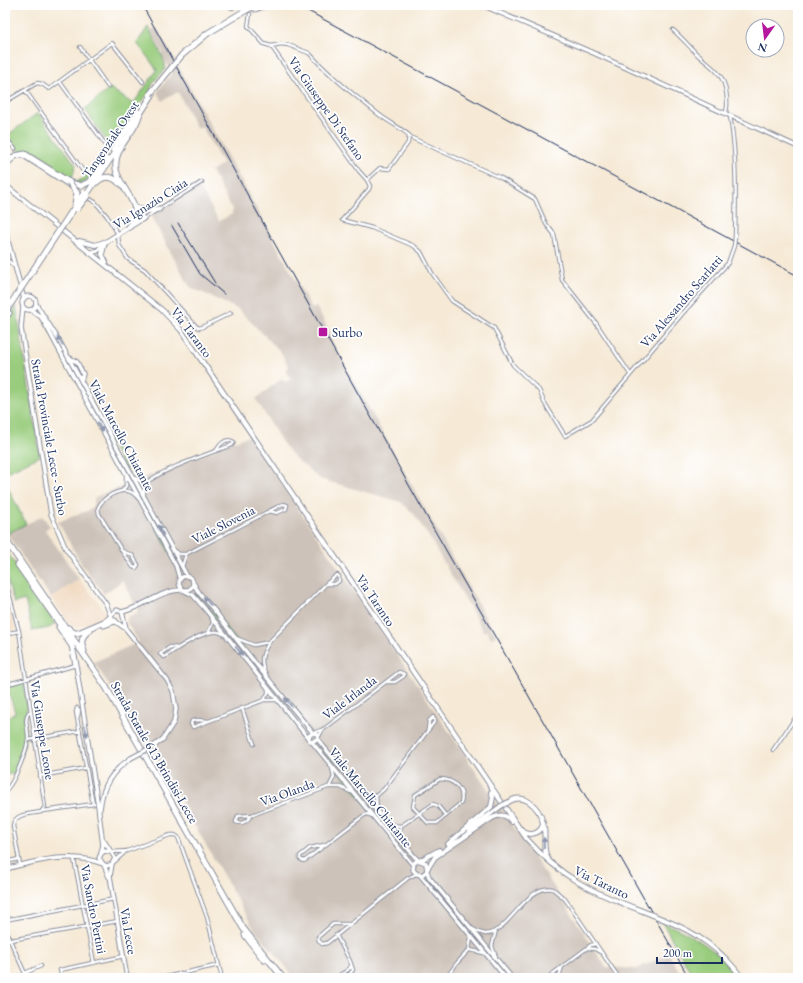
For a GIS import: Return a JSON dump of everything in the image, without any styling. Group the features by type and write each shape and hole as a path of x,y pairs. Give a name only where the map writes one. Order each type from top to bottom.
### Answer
{"highway":[{"name":"Tangenziale Ovest","path":"7,312 77,209 106,160 151,95 183,56 208,33 244,10 266,5"},
{"name":"Tangenziale Ovest","path":"5,318 7,312 63,226 139,116 151,95"},
{"path":"139,116 116,156 116,171 123,187 142,219"},
{"path":"5,165 15,156 25,154 69,182 78,186 87,184 106,160"},
{"path":"86,194 97,183 106,177 115,179 123,187"},
{"path":"63,226 76,200 76,191 69,182"},
{"path":"137,209 149,212 159,209"},
{"path":"129,227 134,221 137,209"},
{"name":"Strada Statale 613 Brindisi-Lecce","path":"5,539 96,672 243,928 283,978"},
{"name":"Strada Statale 613 Brindisi-Lecce","path":"5,545 103,689 235,920 249,942 278,978"},
{"path":"49,603 74,633 84,631 114,619"},
{"path":"55,617 72,646 76,665"},
{"path":"96,672 94,665 83,648 82,639 90,630 114,619"}],"main road":[{"name":"Via Taranto","path":"5,187 19,195 91,252 162,310 181,330 526,838 550,863 572,880 587,888 665,920 706,940 727,959 742,978"},
{"name":"Via Ignazio Ciaia","path":"75,240 95,244 108,240 142,219"},
{"name":"Via Ignazio Ciaia","path":"91,252 97,251 108,240"},
{"path":"91,252 95,244"},
{"name":"Via Ignazio Ciaia","path":"104,244 102,252 103,258 111,269"},
{"path":"427,870 436,857 491,807 492,793 484,777"},
{"path":"452,842 502,806 520,798 528,800 534,806 543,821 545,853 550,863"},
{"path":"419,860 434,855 452,842 492,818 500,815 510,819 526,838"},
{"path":"514,822 523,831 533,834 542,828 543,821"}],"street":[{"path":"228,5 232,8 237,5"},
{"path":"482,5 598,55 798,147"},
{"path":"250,14 248,23 249,28 264,44 271,46 284,44 309,54 336,81 349,89 377,114 410,135 512,183 535,199 546,224 554,234 562,280 596,323 630,374"},
{"path":"672,30 698,55 707,61 722,78 727,96 728,110 725,114"},
{"path":"5,102 40,83 48,90 112,43 143,82"},
{"name":"Via Giuseppe Di Stefano","path":"271,46 359,171 368,180"},
{"path":"80,47 108,87"},
{"path":"60,82 105,144"},
{"path":"25,90 83,171"},
{"name":"Via Alessandro Scarlatti","path":"368,180 370,186 342,220 372,228 414,246 422,252 432,273 452,301 494,328 513,364 539,390 544,402 565,436 592,420 630,374 728,263 734,246 735,237 734,137 730,116"},
{"path":"368,180 380,168 389,169 408,143 410,135"},
{"path":"5,137 16,149"},
{"path":"23,156 95,202 107,216 118,234 119,245 128,259 145,270 197,327 200,328 232,313"},
{"name":"Via Ignazio Ciaia","path":"142,219 202,182"},
{"path":"5,230 24,299 23,306"},
{"path":"11,253 10,256 5,258 15,266"},
{"name":"Viale Marcello Chiatante","path":"20,285 29,296 34,298 36,304 68,357 182,568 187,576 193,580 197,591 206,600 235,638 313,733 316,734 400,840 419,860 426,863 429,877 512,978"},
{"path":"24,299 29,296"},
{"path":"21,322 36,304"},
{"name":"Viale Marcello Chiatante","path":"23,306 41,317 44,322 176,566 179,581 184,590 193,595 205,609 284,706 308,738 357,795 419,874 470,933 506,978"},
{"name":"Strada Provinciale Lecce - Surbo","path":"23,306 21,322 51,514 66,549 106,604 114,619"},
{"path":"133,476 140,481 147,481 232,445 234,442 229,440 221,443 216,451"},
{"path":"122,551 132,555 138,565 136,568 133,567 122,551 99,514 98,508 104,499 122,491 126,486 126,474"},
{"path":"145,499 143,488 147,481"},
{"path":"122,491 130,492 139,499"},
{"name":"Viale Slovenia","path":"171,548 180,554 186,554 269,511 283,504 287,505 286,509 277,513 269,511"},
{"name":"Viale Slovenia","path":"182,568 186,554"},
{"path":"170,592 179,581 187,576"},
{"path":"267,677 263,667 262,655 270,642 326,584 334,576 339,576 339,580 335,584 326,584"},
{"name":"Via Giuseppe Leone","path":"5,578 18,631 45,807 43,811"},
{"path":"114,619 122,620 123,615 130,610 170,592 190,590 194,584"},
{"name":"Strada Provinciale Lecce - Surbo","path":"106,604 123,615"},
{"path":"205,609 213,623 209,631"},
{"path":"114,619 117,610"},
{"path":"123,615 126,629"},
{"path":"101,853 104,841 100,809 104,788 110,776 118,767 131,758 164,739 174,722 176,709 175,697 166,680 126,629 114,619"},
{"path":"5,634 18,631"},
{"path":"178,648 170,647 160,654 164,657 209,631 220,632 228,637"},
{"path":"235,638 245,643 254,645 270,642"},
{"path":"5,685 76,665 95,803 103,845 100,861 103,865"},
{"name":"Viale Irlanda","path":"313,733 324,729 399,672 404,674 404,676 395,682 387,682"},
{"path":"264,700 268,693 267,685"},
{"path":"209,721 197,720 192,721 191,724 193,727 209,721 242,708 264,700 274,699 284,706"},
{"path":"242,708 254,744"},
{"path":"5,791 12,782 28,740 26,718 30,711"},
{"path":"773,750 798,714"},
{"path":"78,716 86,768 95,803"},
{"name":"Viale Irlanda","path":"318,738 324,729"},
{"path":"379,814 375,802 376,796 384,789 428,730"},
{"path":"28,740 80,731"},
{"path":"308,738 310,734 313,733"},
{"name":"Viale Marcello Chiatante","path":"312,742 318,738"},
{"name":"Via Olanda","path":"328,787 334,778 331,764"},
{"path":"40,776 86,768"},
{"path":"443,779 456,785 462,796 459,806 446,816 433,824 425,822 413,806 415,795 434,780 443,779"},
{"name":"Via Olanda","path":"252,815 245,822 240,824 236,822 238,816 252,815 328,787 343,788 357,795"},
{"path":"360,791 376,796"},
{"path":"20,865 13,826 14,821 19,816 95,803"},
{"path":"400,840 398,833 401,826 433,804 438,806 446,816"},
{"path":"363,816 365,806"},
{"path":"324,845 304,851 300,856 300,859 304,861 307,859 363,816 367,814 374,817"},
{"path":"386,822 393,826 401,826"},
{"path":"84,860 93,859 107,850 111,852 128,851 170,835 175,835 178,837 207,917 222,978"},
{"path":"104,841 115,858 113,864"},
{"path":"5,869 42,859 74,858 103,865 113,864 128,851"},
{"name":"Via Sandro Pertini","path":"74,858 94,963"},
{"path":"5,862 18,859"},
{"name":"Viale Marcello Chiatante","path":"413,866 419,860"},
{"name":"Via Lecce","path":"113,864 110,873 127,978"},
{"name":"Via Lecce","path":"103,865 112,888"},
{"path":"408,878 413,866"},
{"path":"350,924 332,924 318,937 319,941 322,944 327,943 408,878 427,870"},
{"path":"472,929 485,934 496,930 534,893 548,888 562,894 619,978"},
{"path":"5,920 114,899"},
{"path":"5,941 118,921"},
{"path":"5,929 27,978"},
{"path":"496,930 492,946 496,957"},
{"path":"446,978 469,950 471,938 470,933"},
{"path":"336,935 353,970 346,978"},
{"path":"588,948 590,936"},
{"path":"547,978 591,945 596,944"},
{"path":"588,948 601,952"},
{"path":"469,950 477,950 489,956"},
{"path":"62,978 60,970 124,956"},
{"path":"162,978 219,965"},
{"path":"335,978 348,970 351,965"},
{"path":"25,973 41,966"},
{"path":"556,978 564,966"}],"shaded area":[{"path":"157,28 312,309 316,307 318,310 332,336 331,340 496,636 491,638 487,630 484,632 429,537 414,514 401,502 320,479 295,458 282,442 256,399 281,379 285,382 291,379 285,370 289,368 281,352 238,309 190,287 176,262 151,216 181,197 188,196 189,193 199,187 219,221 232,214 232,209 211,171 223,164 202,127 197,129 178,92 162,101 157,92 172,73 161,54 163,53 151,31"},
{"path":"249,436 546,875 606,967 636,969 669,954 683,978 295,978 254,929 155,756 94,662 139,642 127,623 127,617 138,612 128,590 123,580 104,594 82,565 58,522 92,509 95,497 215,450 220,442 231,437 235,441"},
{"path":"42,516 50,526 45,530 79,579 51,598 7,534"},
{"path":"79,579 107,613 102,619 76,628 72,627 51,598"},
{"path":"5,582 16,630 5,632"}],"green space":[{"path":"148,27 162,55 165,69 155,81 89,179 83,184 75,183 84,178 108,144 85,109 110,88 133,104 157,70 137,43"},
{"path":"38,113 76,165 71,181 33,154 19,151 6,136"},
{"path":"16,306 40,456 5,473 5,321"},
{"path":"46,319 182,571 180,572 44,320"},
{"path":"5,482 26,524 7,534 5,532"},
{"path":"5,549 50,615 55,624 49,628 32,631 25,600 14,603 5,573"},
{"path":"196,593 217,616 310,732 195,594"},
{"path":"24,682 27,709 24,718 26,740 22,741 25,743 14,774 5,775 5,717 14,714 15,712 7,687"},
{"path":"318,742 411,857 410,858 316,743"},
{"path":"428,878 510,978 508,978 427,879"},
{"path":"662,922 685,932 715,952 740,978 694,978"}],"railway":[{"path":"142,5 410,487 689,978"},
{"path":"297,5 798,276"},
{"path":"178,223 215,283"},
{"path":"172,226 200,274 224,294"}],"place":[{"name":"Surbo","path":"323,332"}]}
